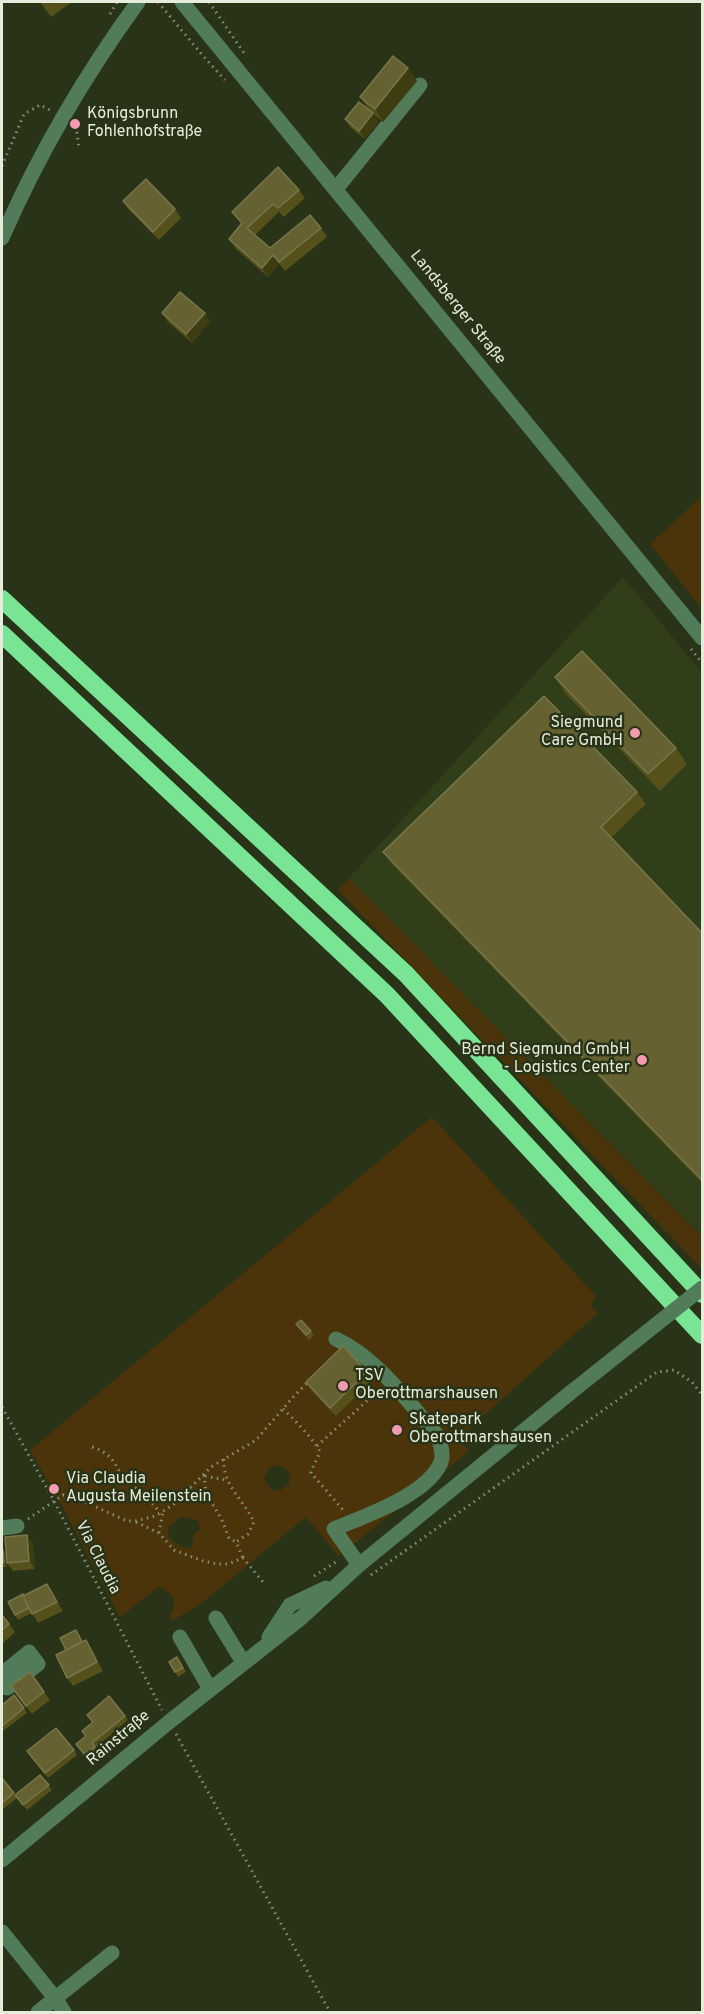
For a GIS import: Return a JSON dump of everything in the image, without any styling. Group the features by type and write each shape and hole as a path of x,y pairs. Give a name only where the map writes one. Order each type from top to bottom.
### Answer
{"highway":[{"path":"2,599 406,974 702,1294"},
{"path":"2,634 387,995 702,1335"}],"street":[{"path":"2,238 18,201 63,118 138,2"},
{"name":"Landsberger Straße","path":"182,2 702,638"},
{"path":"336,189 420,85"},
{"name":"Rainstraße","path":"2,1860 243,1662 301,1618 359,1565 702,1287"},
{"path":"336,1339 360,1353 388,1381 437,1435 441,1448 441,1461 423,1483 404,1498 329,1532 359,1565"},
{"path":"2,1528 17,1526"},
{"path":"216,1618 243,1662"},
{"path":"180,1637 210,1689"},
{"path":"2,1932 56,1998 64,2013"},
{"path":"38,2013 112,1953"}],"path":[{"path":"382,1569 657,1372 675,1370 692,1382 702,1395"},
{"path":"135,1521 173,1505 204,1474 256,1440 313,1378"},
{"path":"317,1446 388,1381"},
{"name":"Via Claudia","path":"2,1407 54,1501 169,1722 330,2013"},
{"path":"283,1409 296,1420 317,1446 318,1458 311,1473 353,1521"},
{"path":"92,1447 102,1450 114,1461 128,1482 149,1498 161,1512 159,1533"},
{"path":"224,1459 226,1480 254,1522 248,1534 236,1542"},
{"path":"204,1474 226,1480"},
{"path":"204,1474 206,1494 229,1538 236,1542 243,1558 263,1582"},
{"path":"189,1490 206,1494"},
{"path":"17,1526 63,1495 74,1497 116,1517 135,1521 159,1533 174,1550 203,1561 228,1564 243,1558"}],"shaded area":[{"path":"702,496 702,609 650,544"},
{"path":"623,577 702,673 702,1230 699,1233 349,878"},
{"path":"349,878 698,1233 702,1230 702,1265 700,1267 338,890"},
{"path":"432,1117 596,1296 591,1306 598,1313 458,1439 469,1451 339,1556 306,1517 202,1603 172,1621 169,1616 174,1608 173,1597 160,1586 120,1617 30,1450","holes":["277,1465 285,1468 290,1475 289,1484 279,1491 271,1489 264,1479 269,1468","181,1517 197,1520 200,1529 194,1534 191,1548 183,1547 169,1538 168,1528"]}],"building":[{"path":"393,56 408,68 375,109 360,97"},
{"path":"359,102 373,113 359,131 345,119"},
{"path":"278,167 299,190 278,208 273,204 247,228 270,248 310,215 321,228 279,262 273,255 262,268 229,239 242,223 232,212"},
{"path":"146,179 175,209 153,232 123,201"},
{"path":"180,292 205,313 186,334 162,313"},
{"path":"582,651 676,748 648,774 555,677"},
{"name":"Bernd Siegmund GmbH - Logistics Center","path":"544,696 637,792 601,827 702,933 702,1180 383,852"},
{"path":"301,1320 311,1331 306,1335 296,1324"},
{"name":"TSV Oberottmarshausen","path":"343,1346 367,1372 330,1408 306,1382"},
{"path":"27,1535 29,1561 7,1563 5,1537"},
{"path":"47,1584 57,1602 32,1614 23,1596"},
{"path":"23,1594 29,1608 15,1615 8,1602"},
{"path":"2,1615 9,1624 2,1630"},
{"path":"76,1630 82,1642 66,1650 60,1638"},
{"path":"86,1640 97,1662 67,1678 56,1655"},
{"path":"177,1657 183,1668 175,1672 169,1662"},
{"path":"30,1672 44,1692 26,1706 11,1686"},
{"path":"14,1695 24,1708 2,1726 2,1705"},
{"path":"109,1696 125,1716 92,1743 95,1747 85,1755 76,1744 86,1736 82,1731 93,1722 87,1715"},
{"path":"56,1728 74,1750 45,1773 27,1751"},
{"path":"40,1775 49,1785 23,1805 15,1795"},
{"path":"2,1778 14,1793 2,1803"}],"place":[{"name":"Königsbrunn Fohlenhofstraße","path":"75,124"},
{"name":"Siegmund Care GmbH","path":"635,733"},
{"name":"Bernd Siegmund GmbH - Logistics Center","path":"642,1060"},
{"name":"TSV Oberottmarshausen","path":"343,1386"},
{"name":"Skatepark Oberottmarshausen","path":"397,1430"},
{"name":"Via Claudia Augusta Meilenstein","path":"54,1489"}]}
